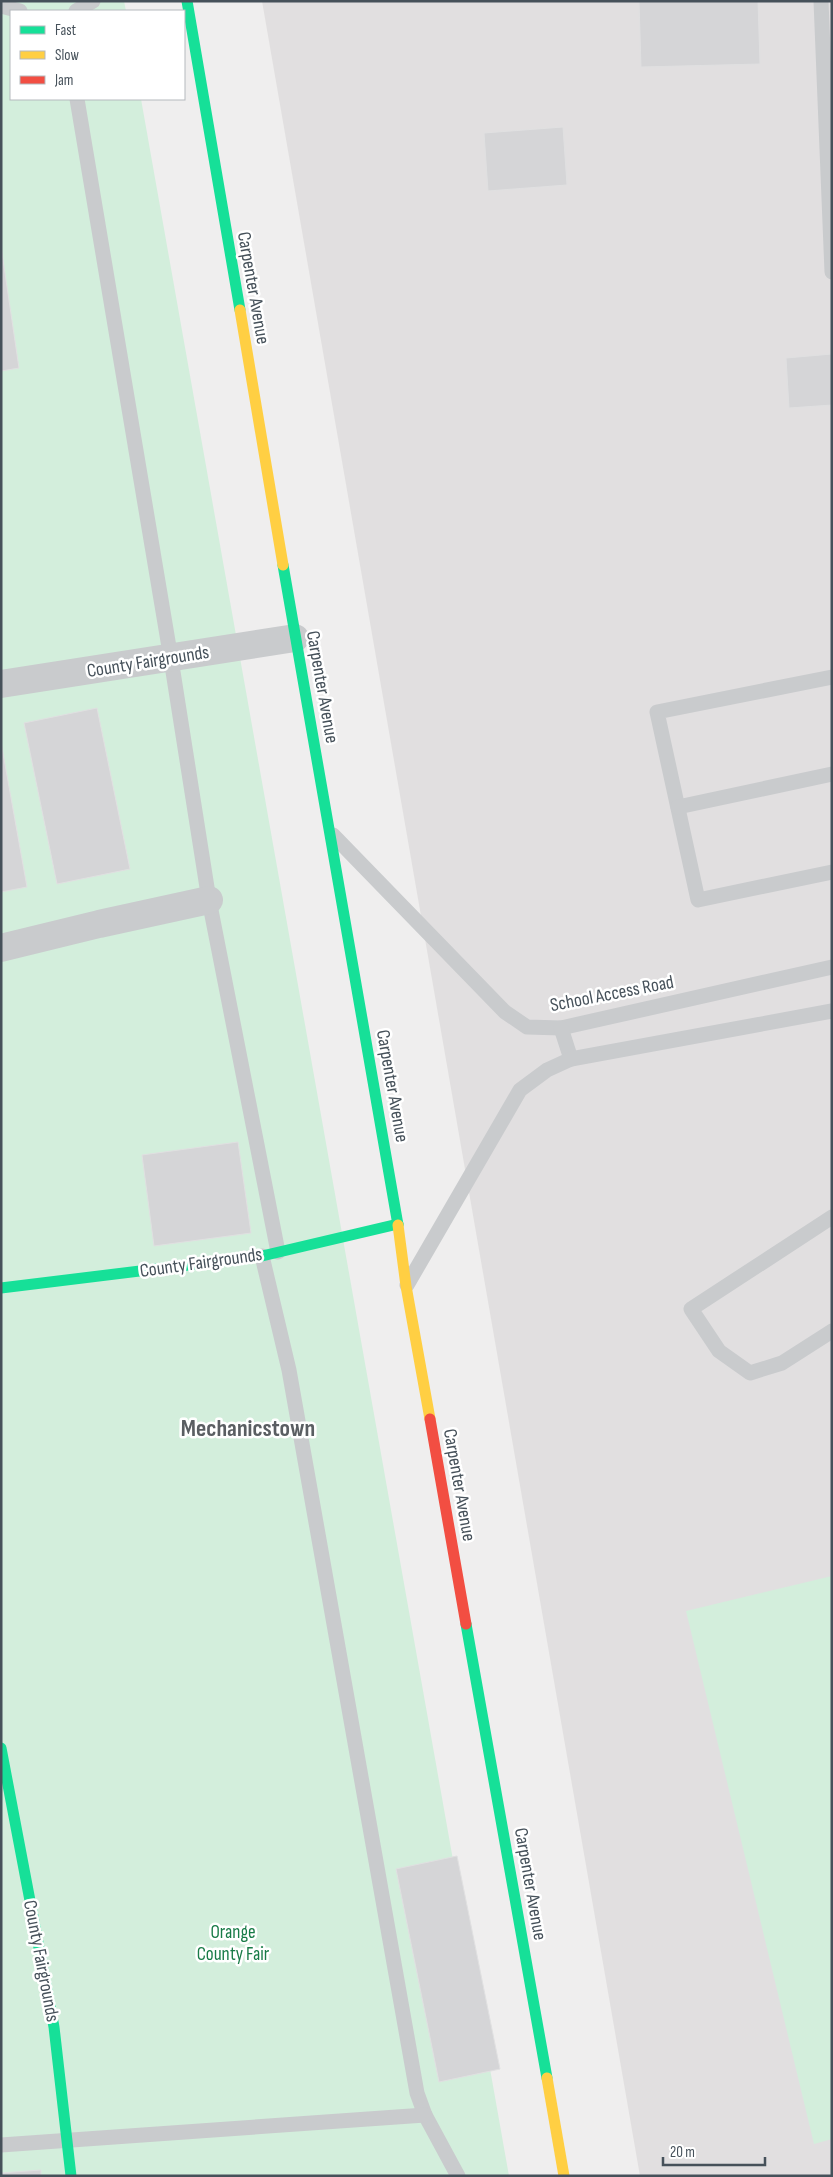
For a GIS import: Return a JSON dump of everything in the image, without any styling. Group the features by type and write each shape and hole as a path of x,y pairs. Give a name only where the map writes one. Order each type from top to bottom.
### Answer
{"street":[{"name":"Carpenter Avenue","path":"187,1 295,638 398,1224 406,1286 564,2176"},
{"name":"County Fairgrounds","path":"1,684 171,659 295,638"},
{"path":"1,948 209,900"},
{"name":"County Fairgrounds","path":"1,1288 262,1256 398,1224"},
{"name":"County Fairgrounds","path":"1,1748 54,2027 71,2176"}],"lane":[{"path":"78,10 94,1"},
{"path":"821,1 829,146 832,272"},
{"path":"1,6 16,10"},
{"path":"77,100 171,659 209,900 278,1252"},
{"path":"832,677 657,712 698,900 832,872"},
{"path":"678,807 832,774"},
{"name":"School Access Road","path":"329,830 505,1012 527,1027 560,1028 832,967"},
{"path":"406,1286 520,1090 547,1070 571,1059 832,1011"},
{"path":"560,1028 571,1059"},
{"path":"832,1217 691,1309 719,1351 750,1373 782,1363 832,1331"},
{"path":"262,1256 289,1370 418,2093 425,2114 458,2176"},
{"path":"1,2145 425,2114"}],"shaded area":[{"path":"262,1 832,1 832,2176 640,2176"}],"green space":[{"name":"Orange County Fair","path":"1,1 124,1 126,10 10,10 10,100 141,100 509,2176 1,2176"},
{"path":"832,1576 832,2139 814,2144 686,1611"}],"building":[{"path":"639,1 758,1 760,64 641,67"},
{"path":"563,127 567,185 488,191 484,133"},
{"path":"1,246 19,368 1,371"},
{"path":"832,354 832,405 789,408 786,358"},
{"path":"97,708 130,869 57,884 24,723"},
{"path":"1,742 27,887 1,892"},
{"path":"238,1142 251,1233 154,1246 142,1155"},
{"path":"457,1856 500,2069 439,2082 396,1869"},
{"path":"41,2170 41,2176 1,2176 1,2173"}],"traffic: fast":[{"path":"187,1 240,310"},
{"path":"283,565 398,1225"},
{"path":"1,1288 262,1256 398,1224"},
{"path":"466,1624 547,2078"},
{"path":"1,1748 54,2027 71,2176"}],"traffic: slow":[{"path":"240,310 283,565"},
{"path":"398,1225 406,1286 430,1419"},
{"path":"547,2078 564,2176"}],"traffic: jam":[{"path":"430,1419 466,1624"}],"district":[{"name":"Mechanicstown","path":"248,1428"}]}
